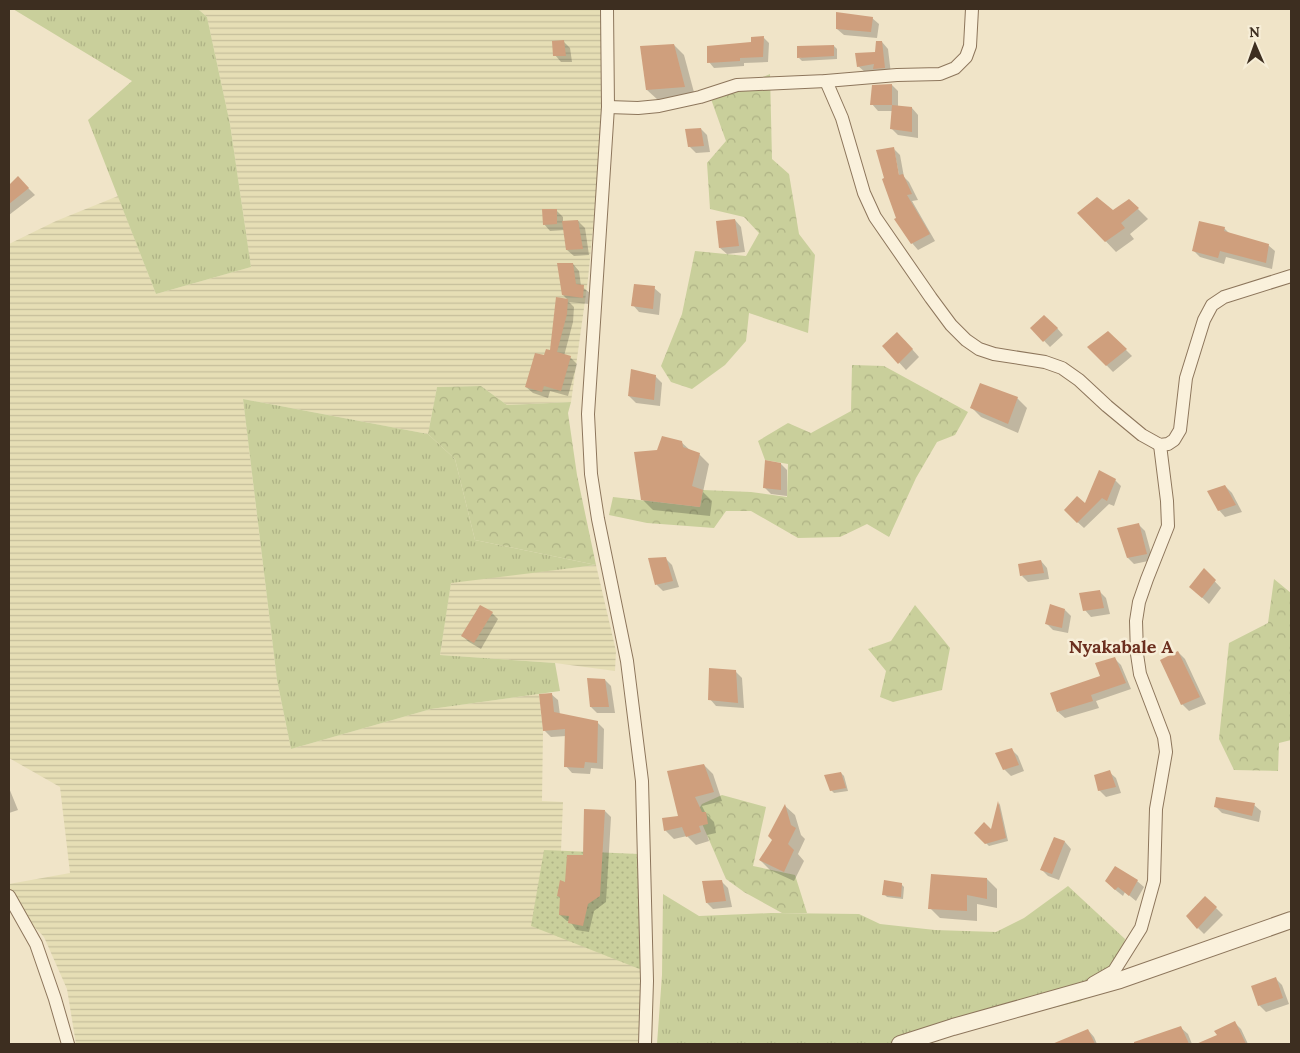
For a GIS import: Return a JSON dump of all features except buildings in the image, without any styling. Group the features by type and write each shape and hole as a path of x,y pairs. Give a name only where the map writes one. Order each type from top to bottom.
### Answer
{"street":[{"path":"607,9 608,107 588,414 591,474 598,519 627,661 642,781 647,981 645,1044"},
{"path":"608,107 638,108 659,106 700,97 737,85 826,82 897,75 940,74 954,68 966,57 970,46 972,9"},
{"path":"826,82 842,118 864,192 874,217 951,325 966,340 979,349 994,354 1045,362 1062,368 1079,380 1142,435 1160,445 1168,444 1174,440 1180,430 1186,378 1204,320 1212,305 1224,298 1291,276"},
{"path":"1079,992 1114,971 1142,928 1154,881 1156,809 1166,752 1164,737 1140,674 1136,621 1147,579 1168,526 1160,445"},
{"path":"9,896 36,944 68,1044"},
{"path":"900,1044 952,1027 1120,980 1291,920"}],"shaded area":[{"path":"198,9 602,9 606,96 588,279 571,402 507,405 481,386 437,387 428,434 243,399 277,680 291,749 431,709 539,694 543,731 542,801 563,802 561,851 544,851 642,970 640,1044 76,1044 67,989 44,937 9,900 9,884 70,873 60,787 9,758 9,244 56,221 118,196 156,294 251,267 230,124 207,17"},
{"path":"596,565 616,651 615,671 555,663 440,655 451,582"}],"green space":[{"path":"13,9 198,9 207,17 230,124 251,267 156,294 88,120 132,81"},
{"path":"770,74 772,159 789,174 799,234 815,255 808,333 749,313 746,341 725,365 692,389 671,382 661,366 682,314 695,251 746,256 759,233 744,217 710,209 707,163 726,141 711,99"},
{"path":"852,365 884,366 968,412 955,435 937,442 916,478 889,537 867,524 840,537 798,538 751,511 726,511 714,528 647,523 609,515 613,497 700,507 703,490 751,492 787,497 788,464 765,460 758,441 788,423 811,433 851,411"},
{"path":"481,386 507,405 571,402 568,413 577,475 596,565 475,540 455,459 428,434 437,387"},
{"path":"243,399 428,434 455,459 475,540 596,565 451,583 440,655 555,663 560,691 431,709 291,749 277,680"},
{"path":"1274,579 1291,593 1291,740 1279,743 1278,771 1234,770 1219,739 1229,643 1268,623"},
{"path":"915,605 950,648 942,690 893,702 880,697 886,671 868,649 891,641"},
{"path":"722,795 766,807 753,866 795,875 807,913 782,913 744,892 726,879 697,812 702,804"},
{"path":"544,850 639,854 642,970 531,926"},
{"path":"1068,886 1125,939 1120,963 1081,1001 912,1044 657,1044 662,975 663,894 699,916 771,913 859,914 880,924 935,930 996,932 1024,918"}],"district":[{"name":"Nyakabale A","path":"1121,646"}]}
